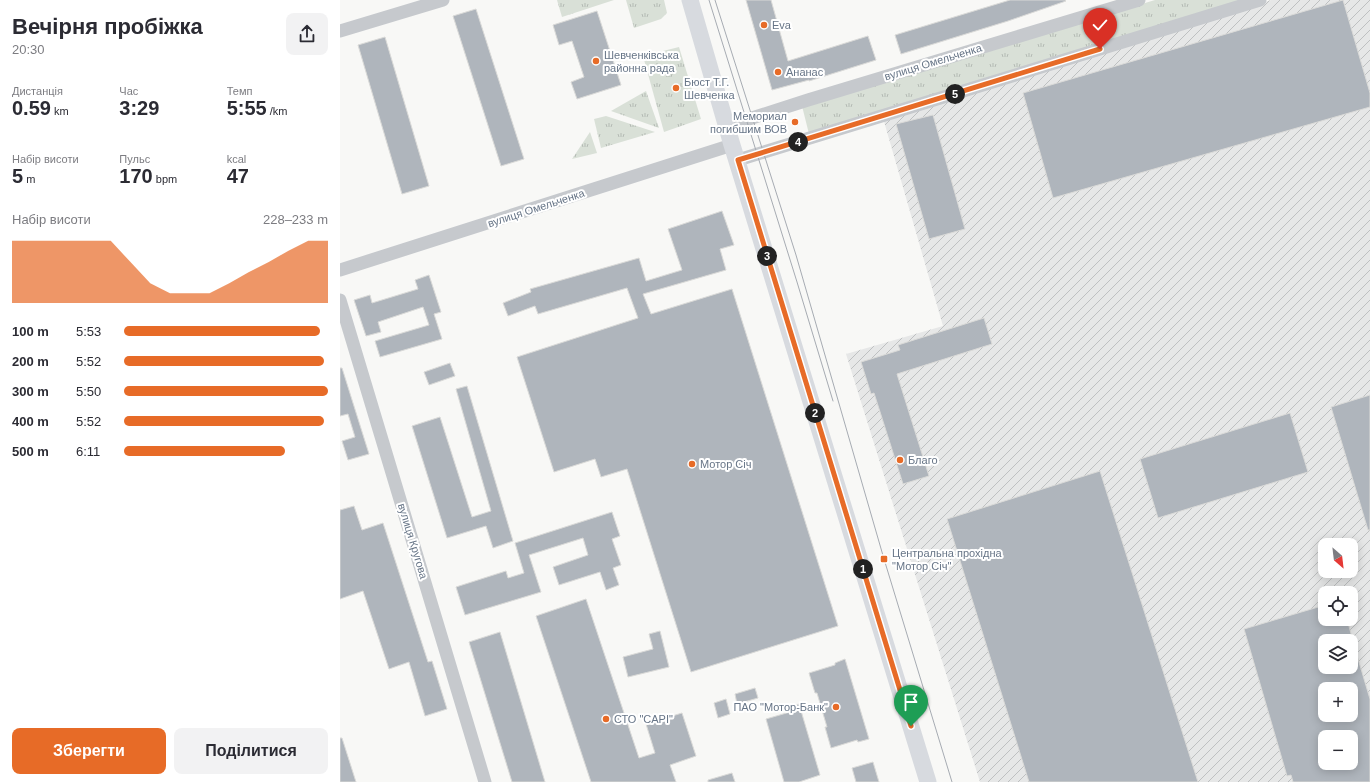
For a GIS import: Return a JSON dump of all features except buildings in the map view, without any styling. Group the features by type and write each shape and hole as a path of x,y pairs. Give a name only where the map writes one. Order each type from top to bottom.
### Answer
{"main road":[{"path":"690,0 735,153 928,782"}],"street":[{"path":"340,31 443,0"},
{"name":"вулиця Омельченка","path":"727,126 1139,0"},
{"name":"вулиця Омельченка","path":"340,270 1260,0"},
{"name":"вулиця Кругова","path":"340,300 485,782"}],"shaded area":[{"path":"1271,0 1370,0 1370,782 980,782 846,354 943,326 883,118"}],"green space":[{"path":"557,0 614,0 562,17"},
{"path":"626,0 664,0 667,13 661,19 634,28"},
{"path":"1155,0 1244,0 809,134 802,106"},
{"path":"679,47 701,119 664,132 643,56"},
{"path":"646,91 659,128 611,111"},
{"path":"606,116 655,132 601,148 594,119"},
{"path":"590,132 597,153 572,159"}],"tram line":[{"path":"709,0 833,401"},
{"path":"715,0 796,255 884,559 952,782"}],"place":[{"name":"Eva","path":"764,25"},
{"name":"Шевченківська районна рада","path":"596,61"},
{"name":"Ананас","path":"778,72"},
{"name":"Бюст Т.Г. Шевченка","path":"676,88"},
{"name":"Мемориал погибшим ВОВ","path":"795,122"},
{"name":"Благо","path":"900,460"},
{"name":"Мотор Січ","path":"692,464"},
{"name":"Центральна прохідна \"Мотор Січ\"","path":"884,559"},
{"name":"ПАО \"Мотор-Банк\"","path":"836,707"},
{"name":"СТО \"CAPI\"","path":"606,719"}],"route":[{"path":"911,726 738,160 1100,49"}]}
